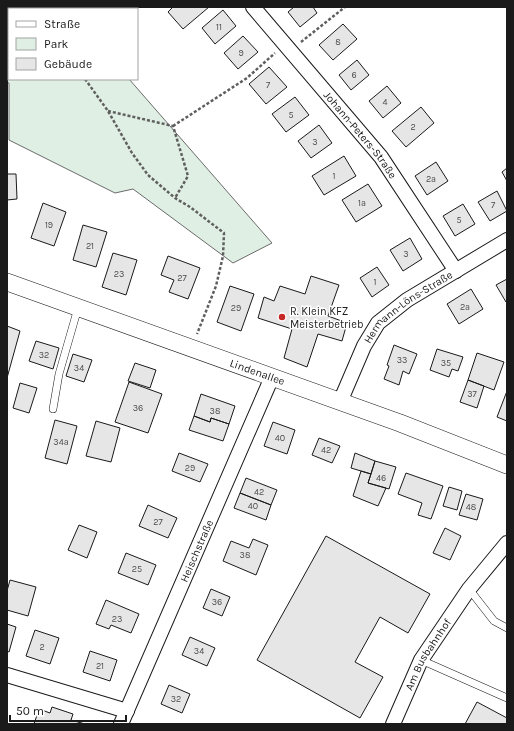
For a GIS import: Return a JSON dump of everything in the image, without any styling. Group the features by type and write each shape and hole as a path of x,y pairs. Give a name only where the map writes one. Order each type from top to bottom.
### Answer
{"street":[{"name":"Johann-Peters-Straße","path":"253,7 381,157 456,272"},
{"name":"Hermann-Löns-Straße","path":"340,402 364,346 378,323 407,300 456,272 507,240"},
{"name":"Lindenallee","path":"7,282 400,423 507,465"},
{"name":"Heischstraße","path":"124,718 272,377"},
{"name":"Am Busbahnhof","path":"393,724 421,660 469,589 507,543"},
{"path":"7,675 124,718"}],"lane":[{"path":"53,409 59,374 78,307"},
{"path":"469,589 494,621 507,628"},
{"path":"421,660 507,698"}],"path":[{"path":"108,111 173,126 247,78 345,7"},
{"path":"86,80 108,111 132,153 148,175 175,198 190,207 224,233 224,256 216,286 192,348"},
{"path":"173,126 188,176 175,198"}],"green space":[{"path":"7,7 67,7 8,8 8,80 130,80 272,243 233,263 133,189 115,193 9,140 9,83 7,82"}],"building":[{"path":"173,7 209,7 183,29 168,12"},
{"path":"294,7 313,7 317,13 300,27 288,12"},
{"path":"223,10 236,26 215,44 202,28"},
{"path":"343,24 357,39 333,60 319,45"},
{"path":"243,36 258,52 238,69 224,53"},
{"path":"357,60 369,75 351,90 339,75"},
{"path":"269,67 287,87 266,104 249,84"},
{"path":"387,86 401,103 383,118 369,101"},
{"path":"295,97 309,115 286,132 272,114"},
{"path":"421,107 434,123 406,147 392,131"},
{"path":"319,125 332,143 311,158 298,141"},
{"path":"344,156 356,176 324,195 312,176"},
{"path":"436,162 448,181 427,195 415,176"},
{"path":"507,168 507,181 502,172"},
{"path":"7,174 16,174 17,199 7,200"},
{"path":"368,184 382,206 356,222 342,200"},
{"path":"497,191 507,211 490,221 478,202"},
{"path":"43,203 66,212 54,246 31,238"},
{"path":"463,204 475,224 455,236 443,216"},
{"path":"83,225 107,232 96,267 73,260"},
{"path":"410,238 422,259 403,271 390,250"},
{"path":"113,253 137,260 126,295 102,287"},
{"path":"168,256 200,268 188,299 169,292 174,280 161,275"},
{"path":"377,267 389,285 372,297 360,278"},
{"path":"311,276 339,285 328,316 347,323 342,341 318,334 307,367 284,358 292,329 258,318 264,297 274,301 280,286 305,294"},
{"path":"507,279 507,302 506,302 496,285"},
{"path":"230,286 254,294 241,331 217,322"},
{"path":"471,289 483,309 459,324 447,304"},
{"path":"7,326 20,331 7,378"},
{"path":"36,341 59,348 53,369 29,361"},
{"path":"394,345 417,354 409,374 403,371 399,385 384,379"},
{"path":"437,349 463,357 458,371 452,369 449,377 430,370"},
{"path":"477,353 504,362 494,390 468,380"},
{"path":"73,354 92,360 84,382 66,376"},
{"path":"135,363 156,370 150,388 128,381"},
{"path":"468,380 484,386 477,408 460,402"},
{"path":"129,382 162,394 148,433 115,422"},
{"path":"20,383 37,388 29,413 13,408"},
{"path":"507,391 507,421 497,417"},
{"path":"201,394 235,406 229,424 211,418 210,422 194,416"},
{"path":"194,416 210,422 211,418 229,424 223,441 189,430"},
{"path":"55,420 77,426 67,464 45,458"},
{"path":"96,421 120,428 111,462 86,456"},
{"path":"273,422 295,430 287,454 264,446"},
{"path":"319,438 340,446 332,463 312,455"},
{"path":"179,453 208,464 200,482 172,471"},
{"path":"355,453 375,461 371,474 351,468"},
{"path":"375,461 396,467 389,489 368,483"},
{"path":"361,471 371,474 368,483 386,488 378,506 353,496"},
{"path":"406,473 443,486 431,519 418,515 422,503 398,494"},
{"path":"246,478 277,490 271,505 240,493"},
{"path":"449,487 462,491 457,510 443,506"},
{"path":"240,493 271,505 266,520 234,508"},
{"path":"466,494 483,499 477,520 459,515"},
{"path":"148,505 177,518 168,538 139,526"},
{"path":"79,525 97,532 87,558 68,550"},
{"path":"445,528 461,536 450,560 433,553"},
{"path":"326,536 430,594 408,633 380,617 355,662 383,677 360,718 257,660"},
{"path":"253,539 268,545 256,575 223,561 231,541 249,548"},
{"path":"126,553 156,565 148,585 118,573"},
{"path":"10,580 36,587 28,616 7,610 7,591"},
{"path":"211,589 230,597 222,616 203,608"},
{"path":"106,600 139,614 131,633 111,625 109,629 96,624"},
{"path":"7,624 16,627 9,652 7,651"},
{"path":"35,630 59,638 50,664 26,656"},
{"path":"190,637 215,648 207,666 182,655"},
{"path":"90,651 117,660 110,681 83,672"},
{"path":"169,685 190,694 182,713 161,704"},
{"path":"477,702 507,718 507,724 465,724"},
{"path":"52,707 73,714 71,720 85,724 34,724 39,709 50,713"}],"place":[{"name":"R. Klein KFZ Meisterbetrieb","path":"282,317"}]}
